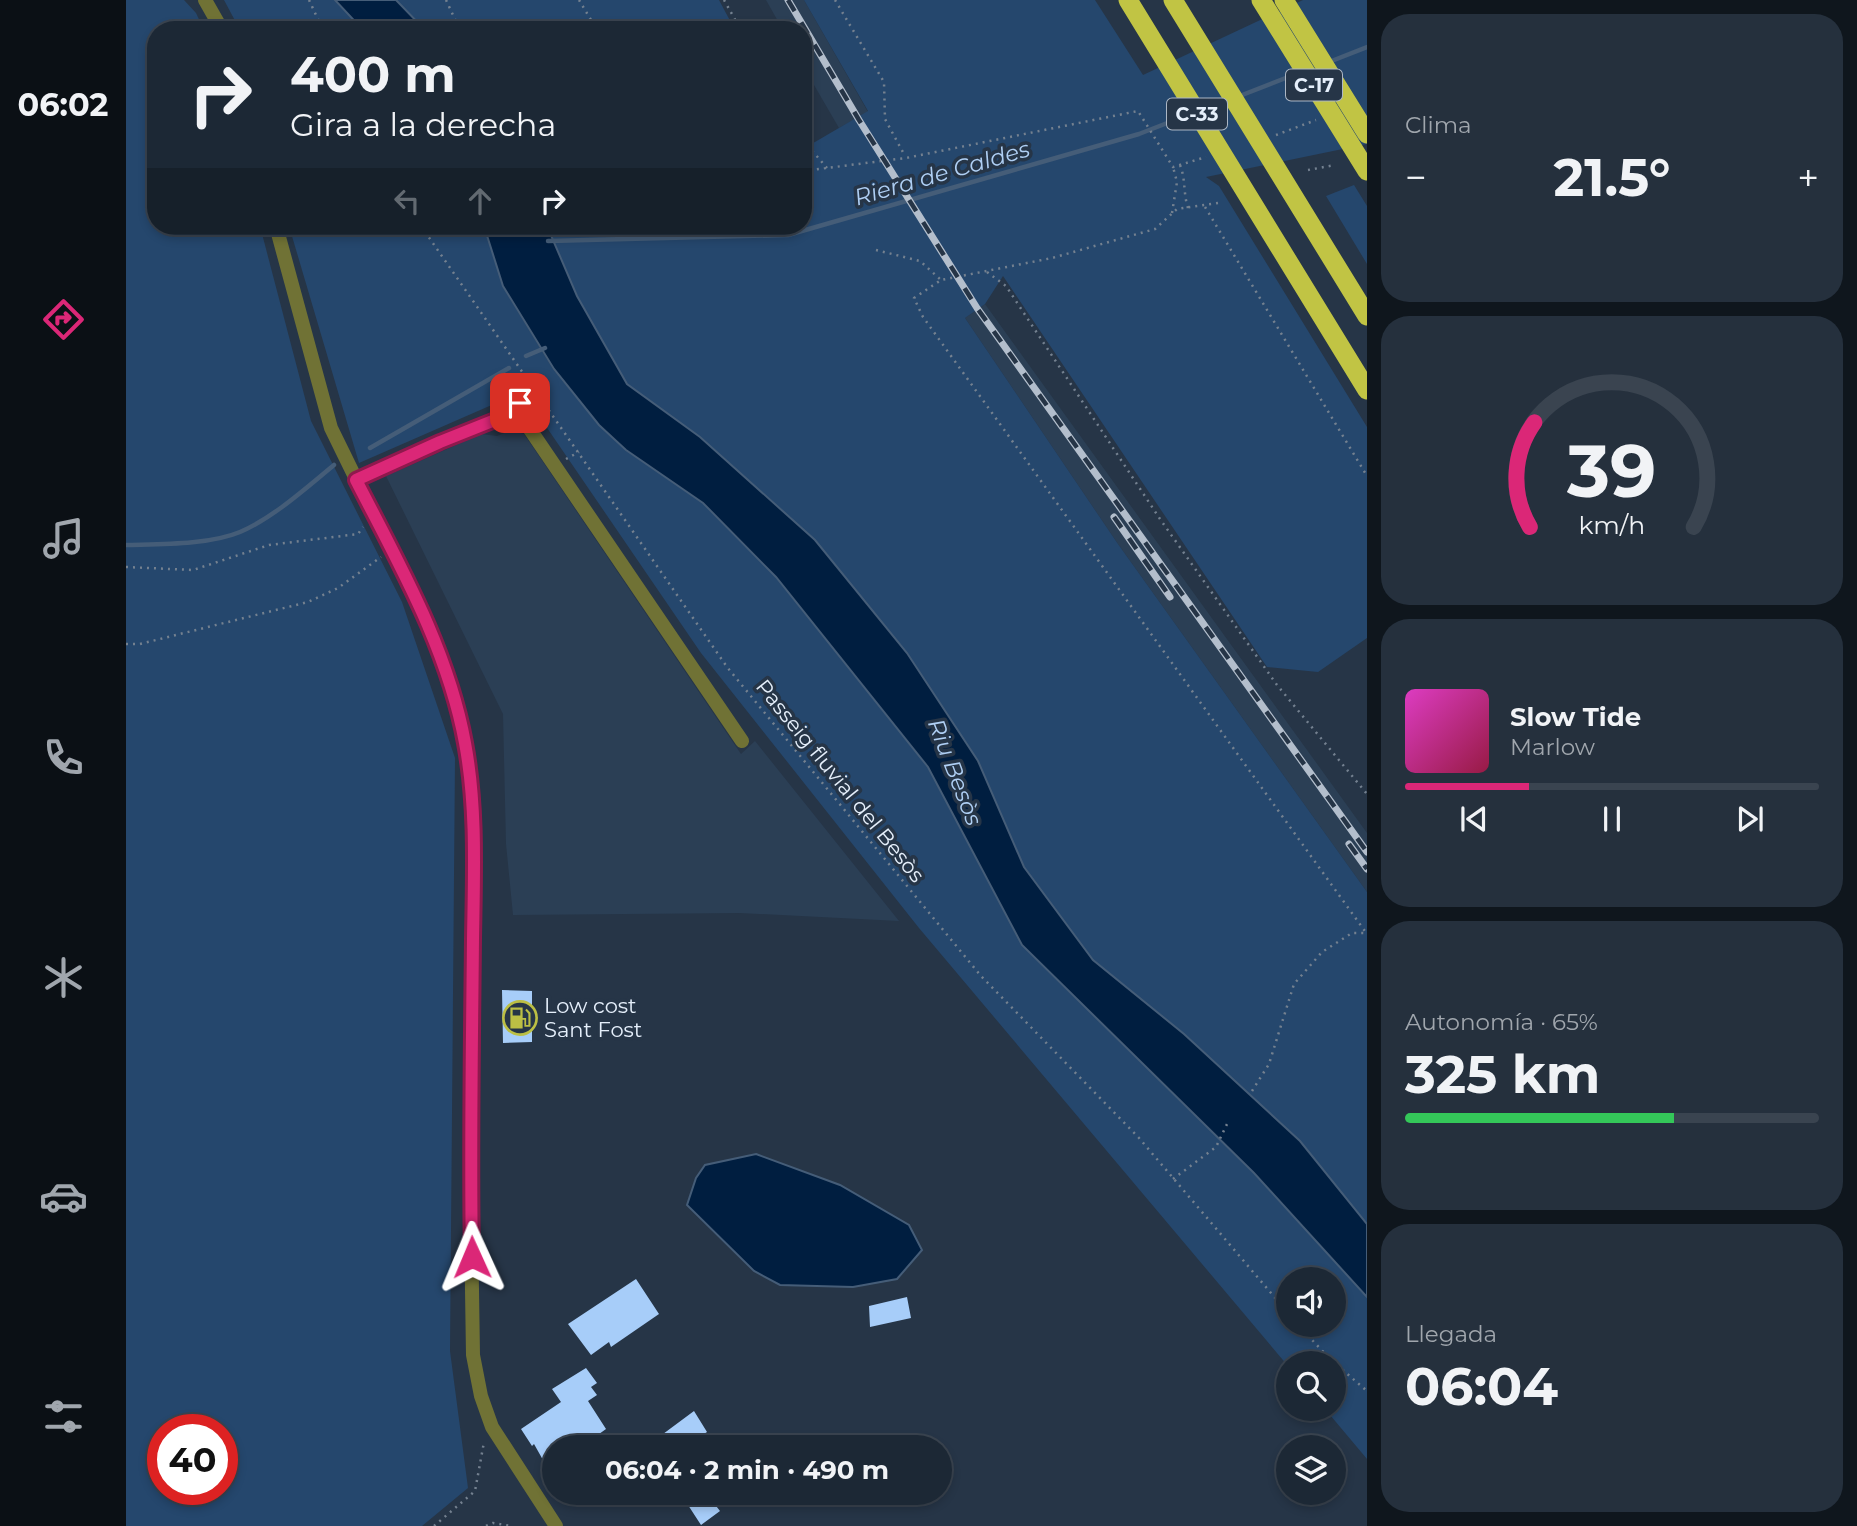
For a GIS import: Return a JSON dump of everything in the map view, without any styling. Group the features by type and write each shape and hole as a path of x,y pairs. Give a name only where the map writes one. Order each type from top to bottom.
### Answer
{"highway":[{"name":"C-33","path":"1128,0 1367,390"},
{"name":"C-17","path":"1261,0 1367,171"},
{"name":"C-17","path":"1284,0 1367,134"},
{"name":"C-33","path":"1176,4 1367,316"}],"street":[{"path":"205,0 217,21"},
{"path":"278,235 331,428 427,624 450,683 470,772 474,878 470,1159 473,1355 481,1396 492,1427 556,1526"},
{"path":"356,480 505,416 520,403"},
{"path":"505,416 518,419 527,425 742,741"}],"path":[{"path":"309,0 319,21"},
{"path":"446,0 456,21"},
{"path":"579,0 592,21"},
{"path":"724,0 736,21"},
{"path":"835,0 884,82 885,118 906,158"},
{"path":"812,170 906,158 1138,111 1173,167 1177,183 1172,214"},
{"path":"1274,136 1300,128 1322,117"},
{"path":"812,150 827,168"},
{"path":"1173,167 1207,157"},
{"path":"1181,165 1186,185 1184,198 1188,208"},
{"path":"1308,170 1335,166"},
{"path":"1218,203 1177,209 1155,229 1052,258 942,280 914,298 923,317 1367,934"},
{"path":"1205,206 1367,476"},
{"name":"Passeig fluvial del Besòs","path":"427,235 727,667 981,976 1139,1138 1276,1299"},
{"path":"876,250 920,261 942,280"},
{"path":"987,272 1006,286 1160,519 1277,685 1367,794"},
{"path":"126,567 193,570 269,545 358,534 374,514"},
{"path":"126,644 140,644 309,602 338,588 392,550"},
{"path":"1252,1091 1269,1064 1294,985 1322,952 1352,933 1367,934"},
{"path":"1173,1178 1216,1147 1227,1122"},
{"path":"1309,1337 1367,1391"},
{"path":"434,1526 475,1491 481,1449 492,1427"},
{"path":"486,1526 493,1523 511,1526"}],"shaded area":[{"path":"126,0 184,0 200,21 147,21 147,235 262,235 311,421 402,602 455,758 450,1351 468,1488 422,1526 126,1526"},
{"path":"224,0 335,0 355,21 235,21"},
{"path":"396,0 719,0 730,21 416,21"},
{"path":"766,0 804,0 868,112 839,128 812,82 812,21 778,21"},
{"path":"804,0 1095,0 1143,75 1303,0 1367,0 1367,144 1206,177 1219,186 1367,427 1367,638 1318,672 1267,667 1003,276 985,304 965,318 1118,544 1367,892 1367,1224 1300,1141 1184,1034 1093,960 1024,867 978,761 907,653 815,540 700,437 627,384 577,296 551,235 812,235 812,144 868,111"},
{"path":"1354,185 1367,206 1367,264 1326,196"},
{"path":"292,235 487,235 503,287 553,369 599,425 626,450 703,503 776,577 928,767 1022,945 1254,1173 1340,1267 1276,1267 1276,1337 1346,1337 1346,1274 1367,1297 1367,1459 1335,1421 1346,1421 1346,1351 1276,1352 919,928 701,653 515,381 494,404 359,463"},
{"path":"985,304 1367,833 1367,892 1118,544 965,318"},
{"path":"512,430 524,434 741,754 755,741 899,921 740,913 513,915 506,844 503,714 386,476 481,434 497,436"}],"water":[{"path":"335,0 396,0 416,21 355,21"},
{"name":"Riu Besòs","path":"487,235 551,235 577,296 627,384 700,437 815,540 907,653 978,761 1024,867 1093,960 1184,1034 1300,1141 1367,1224 1367,1297 1346,1274 1346,1267 1340,1267 1254,1173 1022,945 928,767 776,577 703,503 626,450 599,425 554,369 503,286"},
{"path":"756,1154 840,1185 909,1225 922,1250 897,1279 853,1287 780,1285 754,1271 687,1205 696,1178 705,1165"}],"building":[{"path":"502,990 532,991 532,1042 503,1043"},
{"path":"636,1279 659,1314 611,1347 609,1342 591,1355 568,1324"},
{"path":"907,1297 911,1318 870,1327 869,1306"},
{"path":"586,1368 597,1383 591,1387 597,1395 588,1401 606,1429 598,1435 542,1435 542,1458 521,1429 561,1402 552,1389"},
{"path":"694,1411 707,1432 702,1435 663,1434"},
{"path":"688,1505 715,1505 720,1511 701,1525"}],"waterway":[{"name":"Riera de Caldes","path":"1329,62 1367,47"},
{"name":"Riera de Caldes","path":"1237,97 1301,72"},
{"name":"Riera de Caldes","path":"1201,110 1229,100"},
{"name":"Riera de Caldes","path":"812,228 1139,134 1193,113"},
{"name":"Riera de Caldes","path":"548,241 788,235"},
{"path":"526,356 545,348"},
{"path":"370,448 509,368"},
{"path":"126,545 199,542 240,532 277,511 334,465"}],"railway":[{"path":"788,0 800,21"},
{"path":"812,41 977,308 1367,852"},
{"path":"1114,517 1170,597"},
{"path":"1349,844 1367,869"}],"place":[{"name":"Low cost Sant Fost","path":"520,1018"}],"route":[{"path":"472,1257 470,1159 474,878 470,772 457,708 438,650 417,601 356,480 505,416 520,403"}]}
